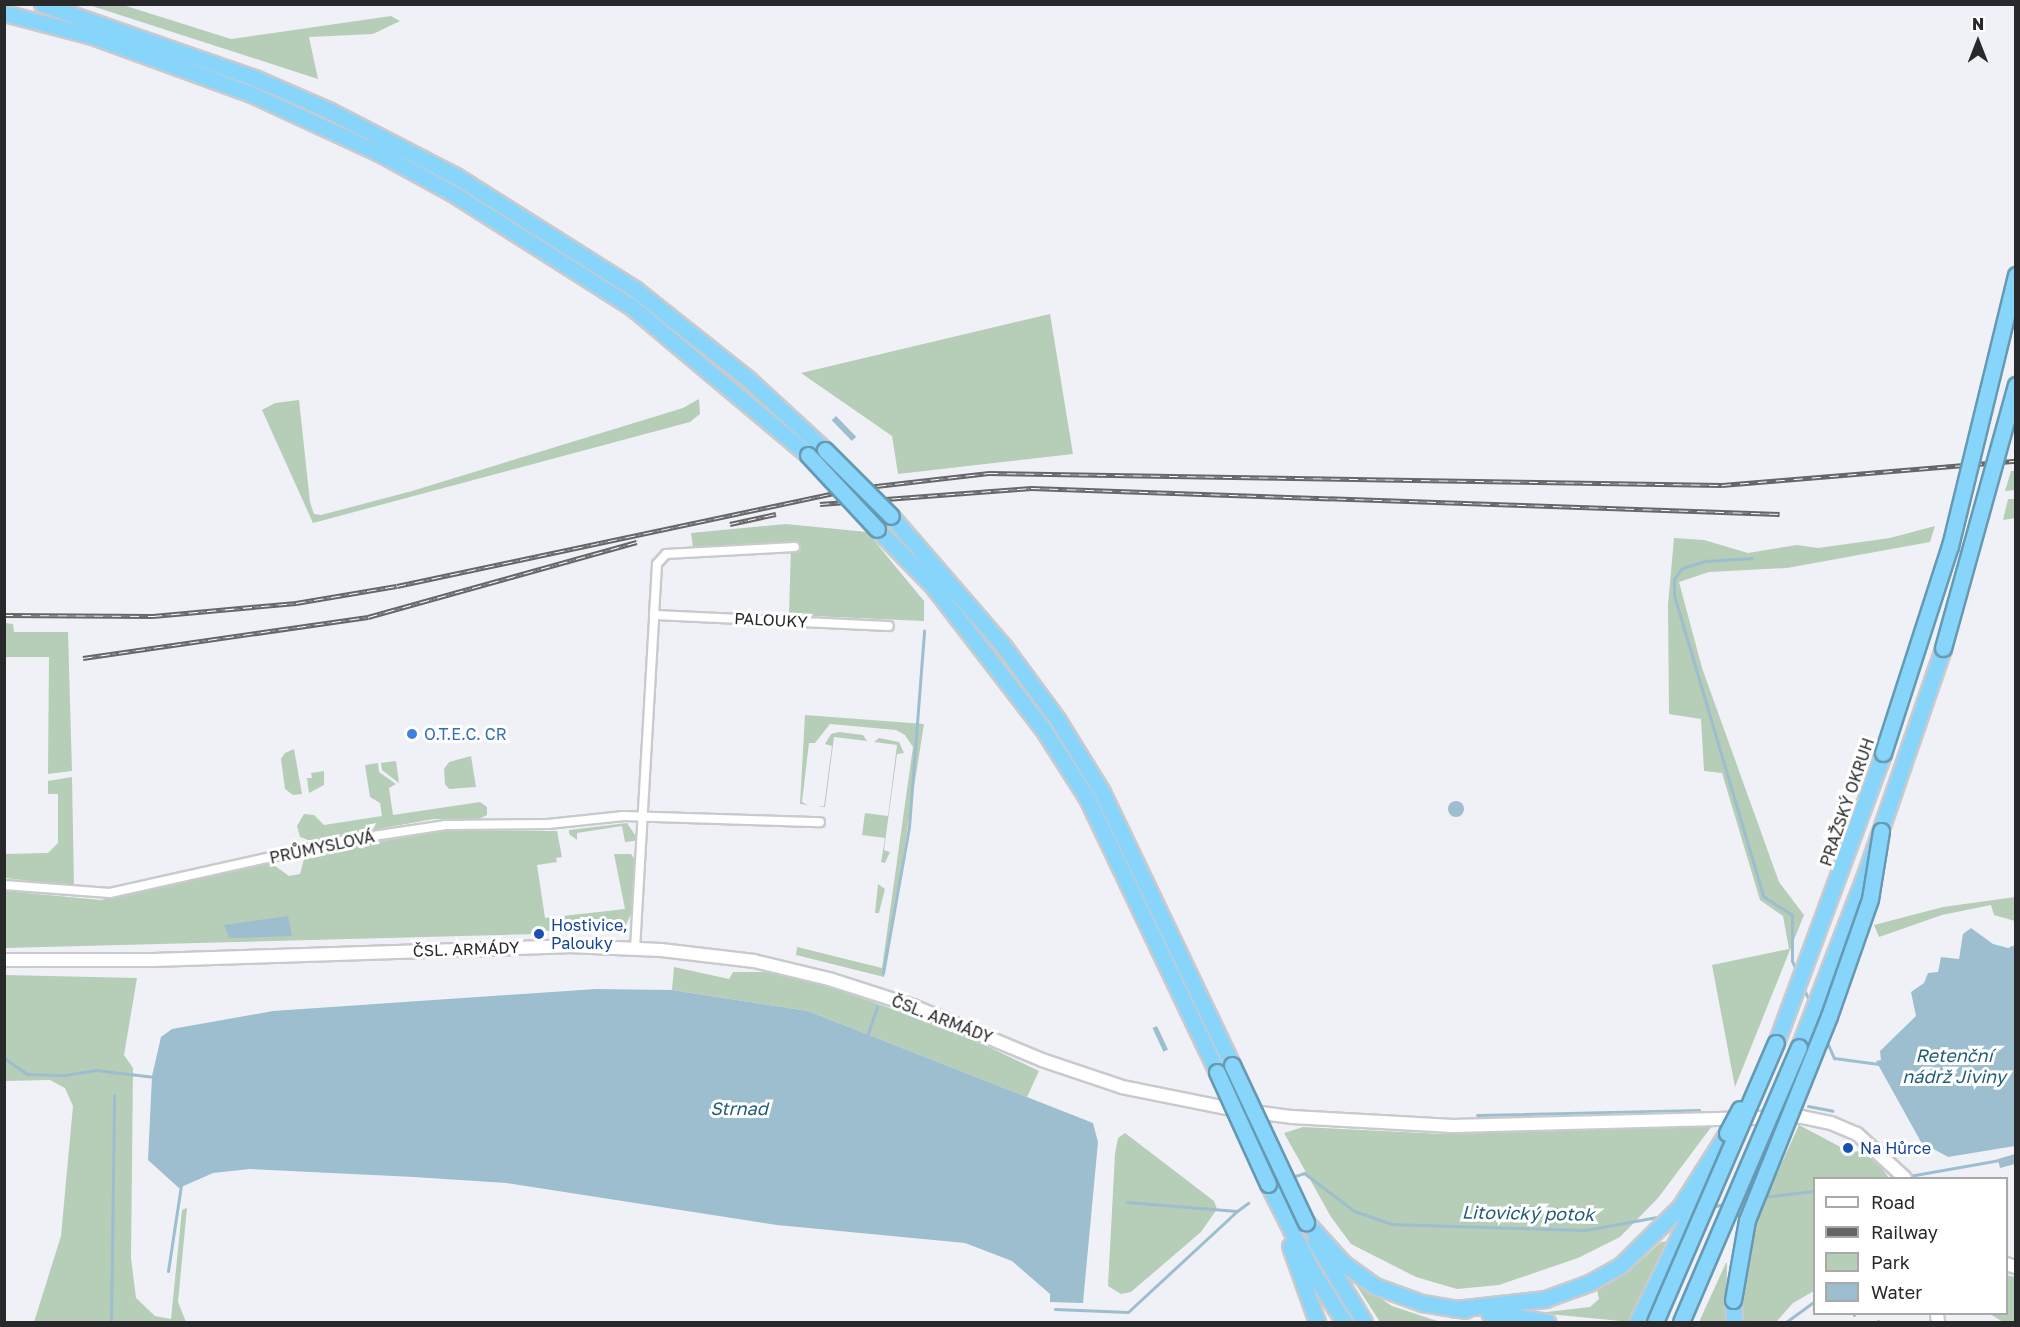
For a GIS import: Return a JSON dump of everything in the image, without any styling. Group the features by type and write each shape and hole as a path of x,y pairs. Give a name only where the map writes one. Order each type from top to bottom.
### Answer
{"highway":[{"path":"42,4 255,78 330,111 456,176 636,290 748,380 825,450 891,516 1004,647 1057,719 1102,792 1306,1222 1364,1323"},
{"path":"4,13 92,36 249,93 379,153 452,192 633,308 808,455 939,594 1043,729 1086,798 1268,1184 1288,1230 1317,1323"},
{"name":"PRAŽSKÝ OKRUH","path":"1654,1323 1776,1043 1841,874 1928,616 1976,447 2016,275"},
{"path":"1681,1323 1795,1058 1881,831 1954,612 2016,385"},
{"path":"1734,1323 1736,1273 1747,1220 1870,899 1881,831"},
{"path":"1637,1323 1727,1133 1776,1043"},
{"path":"1455,1309 1531,1302 1589,1283 1633,1255 1670,1218 1727,1133"},
{"path":"1306,1222 1343,1263 1375,1286 1406,1298 1455,1309 1547,1323"},
{"path":"1288,1230 1344,1323"}],"main road":[{"name":"ČSL. ARMÁDY","path":"4,960 153,960 558,947 634,949 754,962 829,979 913,1006 1042,1060 1122,1088 1231,1109 1396,1125 1802,1117 1845,1128 1889,1159 1903,1177"}],"street":[{"path":"634,949 657,564 666,554 795,547"},
{"name":"PALOUKY","path":"654,615 889,626"},
{"path":"643,816 820,822"},
{"name":"PRŮMYSLOVÁ","path":"4,885 110,893 347,840 424,828 643,816"}],"green space":[{"path":"89,5 123,5 231,39 391,16 400,21 373,34 309,37 318,79"},
{"path":"1050,314 1073,454 898,474 892,436 801,373"},
{"path":"699,399 700,414 690,422 313,523 262,410 275,403 299,400 310,502 314,514 321,515 412,491 683,408"},
{"path":"2011,471 2015,471 2015,490 2005,491"},
{"path":"2008,499 2015,499 2015,518 2003,520"},
{"path":"786,524 867,532 924,601 924,621 789,615 791,546 693,547 691,533"},
{"path":"1935,526 1930,542 1787,568 1709,572 1679,582 1702,668 1779,882 1804,915 1735,1087 1712,965 1789,949 1783,916 1760,900 1722,773 1704,771 1701,719 1669,714 1668,605 1674,538 1704,540 1748,553 1797,545 1818,548 1890,538"},
{"path":"5,623 13,624 14,632 68,632 72,771 48,774 49,657 5,657"},
{"path":"805,715 924,724 884,977 796,955 797,947 882,968 913,747 905,735 896,730 830,724 815,743 809,743 802,802 808,805 800,804"},
{"path":"839,732 863,735 867,741 834,737 825,807 817,806 824,806 832,746 825,744 831,734"},
{"path":"879,738 899,742 904,753 897,754 884,850 890,852 885,863 881,862 885,838 862,835 865,813 888,816 897,745 874,742"},
{"path":"294,749 302,794 293,795 285,789 281,759 285,753"},
{"path":"471,756 476,787 449,789 445,784 444,769 449,762"},
{"path":"396,761 399,783 382,770 381,763"},
{"path":"378,763 379,772 396,784 389,788 393,815 480,802 487,807 487,815 479,819 434,819 311,841 300,837 297,826 304,814 314,815 324,825 382,816 380,803 370,797 365,765"},
{"path":"324,771 324,785 309,793 307,778 312,778 311,773"},
{"path":"72,777 74,886 5,878 5,854 48,853 58,843 58,794 48,794 48,781"},
{"path":"627,823 637,838 634,841 625,842 622,826 577,833 577,840 569,834 569,830"},
{"path":"442,831 557,831 562,857 556,858 557,862 537,865 545,918 625,909 614,854 631,854 635,860 631,914 625,927 601,923 567,926 567,932 537,930 536,934 5,948 5,891 101,900 271,863 289,876 300,874 304,859 318,852"},
{"path":"878,884 885,889 879,913 875,913"},
{"path":"2015,897 2015,921 1994,915 1991,905 1942,915 1879,937 1874,925 1943,907"},
{"path":"674,967 729,979 733,972 766,972 830,987 955,1031 1039,1071 1027,1097 808,1011 672,990"},
{"path":"5,975 137,978 124,1055 133,1068 131,1258 136,1298 155,1316 171,1319 182,1210 187,1208 178,1302 186,1322 34,1322 61,1236 73,1106 65,1088 50,1080 5,1081"},
{"path":"1799,1125 1848,1151 1870,1152 1888,1177 1813,1177 1813,1292 1793,1303 1776,1322 1743,1322 1742,1290 1750,1233"},
{"path":"1712,1126 1658,1198 1620,1237 1578,1258 1499,1285 1457,1289 1416,1277 1351,1244 1331,1217 1284,1133 1303,1127 1443,1134"},
{"path":"1125,1133 1214,1201 1217,1209 1201,1232 1131,1292 1121,1294 1108,1286 1115,1154 1118,1138"},
{"path":"1672,1241 1631,1322 1538,1313 1590,1307 1599,1299 1597,1290 1634,1267 1661,1242"},
{"path":"1726,1263 1726,1322 1699,1322"},
{"path":"2008,1275 2015,1277 2015,1322 2003,1322 1992,1315 2008,1315"},
{"path":"1353,1280 1392,1306 1440,1322 1380,1322"}],"water":[{"path":"836,416 856,437 852,441 832,420"},
{"path":"1456,801 1464,809 1456,817 1448,809"},
{"path":"288,916 292,936 229,938 224,925"},
{"name":"Retenční nádrž Jiviny","path":"1971,928 1993,944 2008,948 2015,945 2015,1146 1948,1157 1921,1142 1876,1061 1881,1060 1880,1051 1916,1016 1911,992 1924,983 1928,973 1938,972 1941,957 1959,959 1963,934"},
{"name":"Strnad","path":"596,989 672,990 808,1011 1093,1123 1098,1142 1083,1303 1050,1302 1050,1294 1012,1261 965,1243 777,1225 506,1183 250,1169 213,1173 179,1188 148,1160 152,1076 161,1037 172,1029 273,1011"},
{"path":"1157,1026 1168,1050 1163,1052 1152,1028"},
{"path":"2015,1154 2015,1164 2000,1168 1998,1159"}],"waterway":[{"path":"1752,558 1705,561 1682,568 1674,579 1674,595 1763,896 1792,915 1792,961 1796,970"},
{"path":"883,973 909,827 924,631"},
{"path":"1803,987 1810,1003"},
{"path":"867,1036 877,1007"},
{"path":"1826,1040 1834,1058 1879,1064"},
{"name":"Litovický potok","path":"4,1058 27,1074 65,1075 95,1070 155,1077"},
{"path":"111,1322 114,1095"},
{"path":"1808,1106 1833,1111"},
{"path":"1477,1115 1699,1110"},
{"name":"Litovický potok","path":"1909,1176 2000,1160"},
{"name":"Litovický potok","path":"1289,1178 1304,1173 1354,1211 1391,1224 1585,1230 1663,1216"},
{"path":"168,1271 181,1185"},
{"name":"Litovický potok","path":"1761,1197 1813,1191"},
{"name":"Litovický potok","path":"1127,1202 1237,1211 1248,1203"},
{"name":"Litovický potok","path":"1711,1207 1725,1204"},
{"path":"1055,1309 1128,1312 1237,1211"},
{"path":"1786,1322 1813,1303"}],"railway":[{"path":"4,615 153,616 296,603 397,586 859,488 989,473 1722,485 2016,461"},
{"path":"820,504 1031,488 1780,514"},
{"path":"730,524 776,514"},
{"path":"83,658 368,617 637,542"}],"place":[{"name":"O.T.E.C. CR","path":"412,734"},
{"name":"Hostivice, Palouky","path":"539,934"},
{"name":"Na Hůrce","path":"1848,1148"}]}
